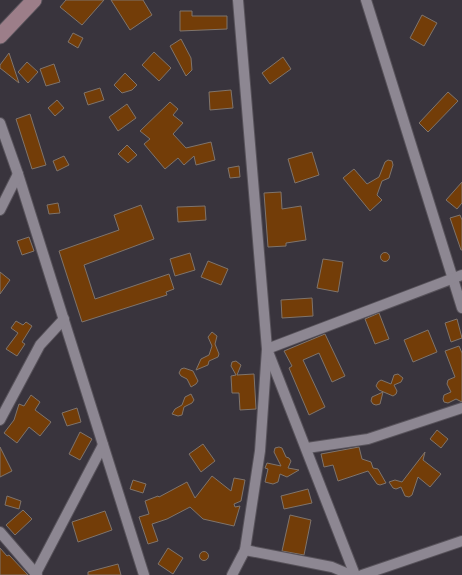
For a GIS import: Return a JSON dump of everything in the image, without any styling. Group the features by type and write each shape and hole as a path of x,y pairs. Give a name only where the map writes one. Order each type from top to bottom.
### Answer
{"street":[{"path":"0,36 34,0"},
{"path":"232,575 245,550 260,451 267,349 238,0"},
{"path":"366,0 457,277 462,308"},
{"path":"0,123 18,174 144,575"},
{"path":"0,210 18,174"},
{"path":"267,349 457,277"},
{"path":"0,420 40,346 64,319"},
{"path":"267,349 307,448 355,575"},
{"path":"307,448 368,439 462,408"},
{"path":"0,532 36,575 103,445"},
{"path":"362,575 462,541"},
{"path":"245,550 332,567 351,575"}],"building":[{"path":"66,0 104,0 82,25 60,7"},
{"path":"111,0 143,0 152,15 130,30"},
{"path":"180,11 192,11 192,16 227,16 227,29 180,31"},
{"path":"422,15 437,23 424,46 410,38"},
{"path":"73,33 83,38 78,48 68,42"},
{"path":"181,39 191,58 192,70 186,76 170,46"},
{"path":"154,52 171,68 159,81 142,65"},
{"path":"9,53 19,83 0,68 0,65"},
{"path":"283,57 291,69 270,84 262,73"},
{"path":"27,62 38,72 28,83 18,72"},
{"path":"54,64 60,82 46,86 40,69"},
{"path":"125,73 137,85 132,90 122,93 114,85"},
{"path":"100,88 104,100 88,105 84,93"},
{"path":"231,90 233,108 210,110 209,92"},
{"path":"448,92 458,101 428,132 419,123"},
{"path":"57,100 64,108 55,116 48,108"},
{"path":"170,102 178,109 173,115 183,123 173,134 186,148 211,142 215,160 196,165 194,156 184,165 178,158 165,169 144,144 150,139 140,131"},
{"path":"127,104 136,118 118,131 109,117"},
{"path":"30,114 46,165 32,169 16,119"},
{"path":"127,145 137,155 128,163 118,154"},
{"path":"312,152 319,175 295,183 288,159"},
{"path":"64,156 69,165 57,171 53,161"},
{"path":"388,160 392,161 393,165 389,178 382,181 377,195 382,200 370,211 343,178 354,169 367,184 379,177 385,162"},
{"path":"239,166 240,177 230,178 228,168"},
{"path":"462,182 462,203 457,209 446,200"},
{"path":"281,192 282,209 301,206 306,240 286,243 286,246 268,247 264,193"},
{"path":"58,203 60,213 49,214 47,205"},
{"path":"141,205 154,239 84,265 95,299 169,274 174,289 166,292 167,295 82,322 59,251 119,230 114,215"},
{"path":"205,206 206,220 178,222 177,207"},
{"path":"460,215 462,220 462,250 450,218"},
{"path":"29,237 34,251 22,255 17,241"},
{"path":"385,252 390,257 385,262 380,257"},
{"path":"190,253 195,270 175,276 170,259"},
{"path":"323,259 343,262 338,292 317,288"},
{"path":"208,261 228,269 221,285 201,277"},
{"path":"0,272 10,280 0,294"},
{"path":"312,298 313,316 282,318 281,300"},
{"path":"379,313 389,339 375,344 365,319"},
{"path":"457,319 462,338 451,342 445,323"},
{"path":"16,321 23,325 26,322 32,326 22,342 25,344 17,356 6,349 18,333 11,328"},
{"path":"428,330 437,352 413,362 404,340"},
{"path":"212,332 217,336 215,344 219,354 218,357 209,361 208,365 196,370 201,359 209,355 212,346 208,337"},
{"path":"325,334 345,376 332,382 319,353 303,360 325,407 309,415 289,368 292,366 284,351"},
{"path":"459,346 462,353 462,402 456,399 448,403 444,402 443,399 444,395 451,392 447,384 448,380 455,377 445,351"},
{"path":"236,361 241,365 237,375 254,374 256,409 240,410 239,393 232,393 231,376 236,375 231,366 232,362"},
{"path":"184,368 193,371 198,381 191,387 187,379 179,373 181,369"},
{"path":"398,374 403,378 401,382 394,385 397,391 393,396 379,390 376,386 381,380 391,384 394,375"},
{"path":"383,392 380,404 373,404 371,401 372,397"},
{"path":"191,394 194,400 192,403 184,407 182,415 178,416 172,414 175,409 182,405 185,397"},
{"path":"31,395 40,402 35,410 51,422 40,436 29,427 17,443 4,433 14,420 19,404 24,406"},
{"path":"77,408 81,422 67,426 62,413"},
{"path":"437,430 448,439 441,448 430,439"},
{"path":"80,432 92,439 80,460 69,454"},
{"path":"203,444 215,461 201,472 189,454"},
{"path":"0,447 12,471 0,477"},
{"path":"359,447 362,459 371,462 373,468 378,469 386,483 380,485 377,484 368,471 338,481 333,465 324,467 321,454"},
{"path":"275,448 282,448 286,457 291,461 288,468 299,470 287,477 280,474 278,482 273,484 265,482 268,469 265,468 267,463 281,466 274,452"},
{"path":"425,452 423,460 441,474 430,487 418,477 412,495 409,497 405,496 401,487 396,489 393,488 389,482 395,480 402,482"},
{"path":"212,476 231,491 234,478 245,480 241,501 234,504 235,507 240,506 234,526 203,519 190,507 167,519 152,524 158,541 148,544 139,517 149,514 145,501 158,496 159,497 187,482 195,498"},
{"path":"133,480 146,484 143,493 130,489"},
{"path":"308,489 312,503 284,509 281,496"},
{"path":"7,496 21,501 19,509 5,505"},
{"path":"23,510 32,519 15,535 6,525"},
{"path":"105,511 112,530 78,542 72,522"},
{"path":"290,515 311,520 304,555 282,551"},
{"path":"0,548 7,556 9,555 28,575 0,575"},
{"path":"168,548 183,558 173,574 158,564"},
{"path":"204,551 209,556 204,561 199,556"},
{"path":"118,564 121,575 88,575 88,572"}]}
